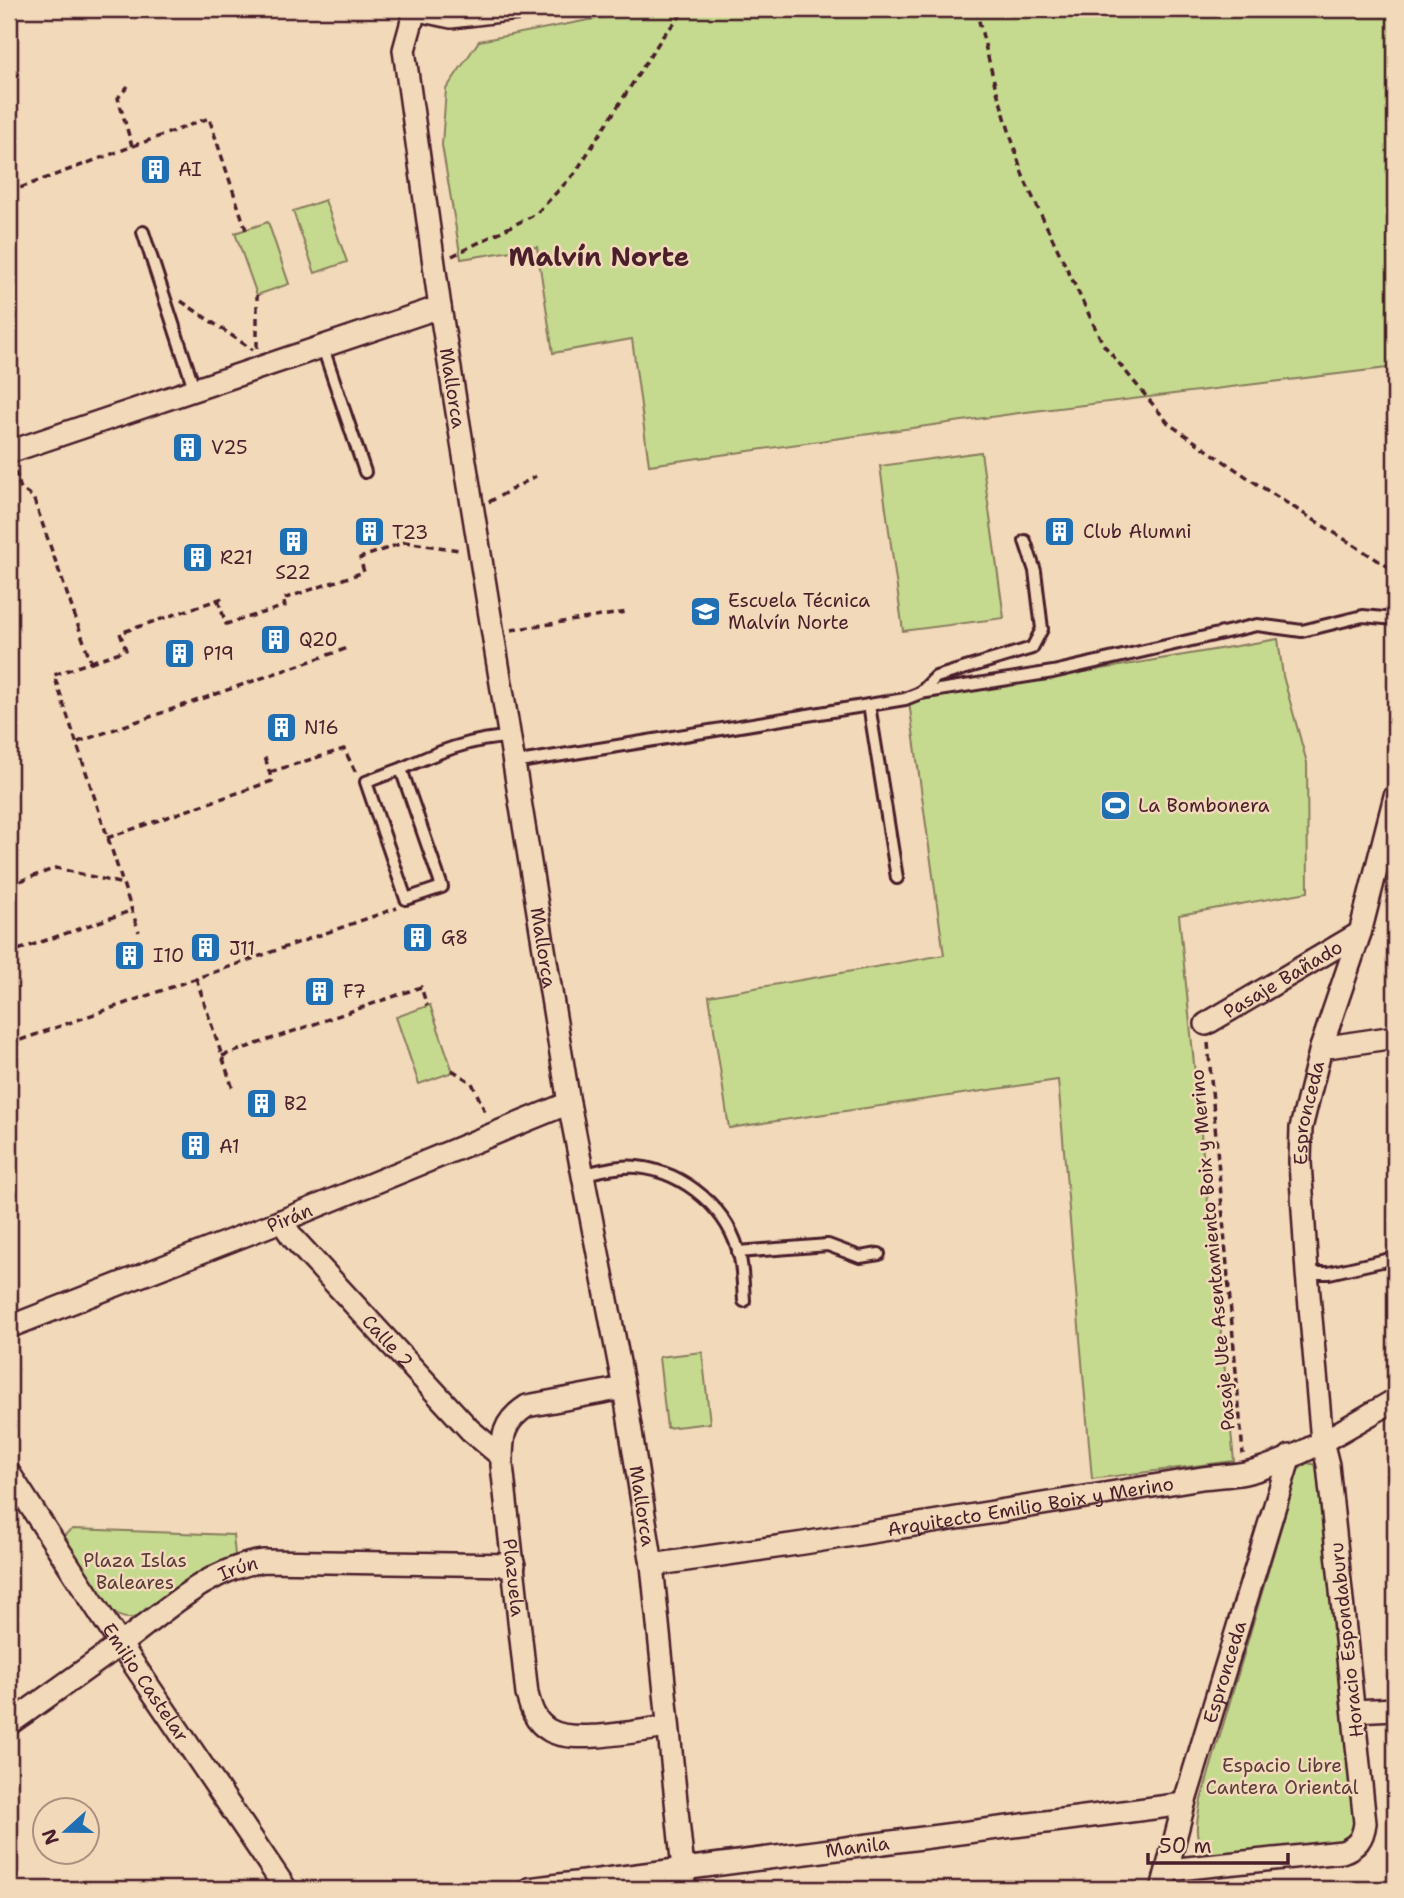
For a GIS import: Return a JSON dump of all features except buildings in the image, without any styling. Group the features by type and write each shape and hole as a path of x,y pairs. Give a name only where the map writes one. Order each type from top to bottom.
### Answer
{"street":[{"name":"Mallorca","path":"414,9 404,50 440,307 569,1103 624,1388 652,1566 684,1880"},
{"path":"414,9 450,17 504,10"},
{"path":"9,452 440,307"},
{"name":"Espronceda","path":"1322,1441 1307,1273 1300,1162 1301,1128 1321,1048 1387,858 1395,796"},
{"name":"Pasaje Bañado","path":"1206,1024 1360,933"},
{"path":"1321,1048 1395,1037"},
{"name":"Pirán","path":"9,1327 281,1221 569,1103"},
{"name":"Calle 2","path":"281,1221 293,1238 470,1430 502,1457"},
{"name":"Plazuela","path":"624,1388 527,1406 515,1414 503,1434 502,1457 527,1694 531,1710 538,1721 550,1731 579,1737 668,1727"},
{"name":"Arquitecto Emilio Boix y Merino","path":"652,1566 1245,1473 1322,1441 1395,1400"},
{"name":"Horacio Espondaburu","path":"1165,1880 1342,1852 1354,1848 1361,1839 1365,1823 1328,1465 1322,1441"},
{"name":"Espronceda","path":"1165,1880 1184,1804 1290,1456"},
{"name":"Emilio Castelar","path":"9,1473 120,1644 286,1889"},
{"name":"Irún","path":"9,1724 198,1588 217,1575 244,1563 264,1561 514,1565"},
{"path":"1354,1712 1395,1709"},
{"name":"Manila","path":"529,1889 684,1880 1184,1804"}],"lane":[{"path":"143,232 195,391"},
{"path":"321,345 366,472"},
{"path":"920,693 936,677 1032,648 1042,629 1035,571 1026,541"},
{"path":"513,763 1053,672 1257,625 1302,631 1363,616 1395,619"},
{"path":"869,705 897,878"},
{"path":"401,769 442,887 406,899 366,782 419,761 485,738 510,737"},
{"path":"583,1174 617,1167 636,1167 660,1172 682,1181 699,1193 731,1231 738,1252 744,1301"},
{"path":"738,1252 828,1245 860,1257 879,1254"},
{"path":"1307,1273 1329,1273 1395,1258"}],"path":[{"path":"434,264 536,214 575,173 663,36 686,9"},
{"path":"976,9 995,85 1028,189 1103,344 1169,424 1260,486 1395,571"},
{"path":"128,86 118,97 132,146"},
{"path":"9,192 209,118 246,230"},
{"path":"161,287 257,353 257,295"},
{"path":"9,452 21,489 33,497 91,662"},
{"path":"472,511 536,475"},
{"path":"139,932 54,675 126,650 120,633 220,599 226,624 285,606 283,599 364,572 360,558 405,542 479,551"},
{"path":"493,633 627,612"},
{"path":"78,742 348,648"},
{"path":"270,772 344,750 353,772 366,782"},
{"path":"107,838 272,780 265,757"},
{"path":"9,885 56,868 123,884"},
{"path":"9,1044 399,908 406,899"},
{"path":"9,957 15,951 132,910"},
{"path":"196,978 233,1089"},
{"path":"222,1056 421,987 427,1006"},
{"name":"Pasaje Ute Asentamiento Boix y Merino","path":"1206,1024 1245,1473"},
{"path":"452,1070 472,1083 495,1134"}],"green space":[{"path":"646,9 1395,9 1395,367 1026,412 649,465 632,339 553,353 537,247 461,259 442,145 446,89 479,41"},
{"path":"325,200 347,262 315,273 293,211"},
{"path":"268,222 289,284 257,295 235,233"},
{"path":"981,452 1004,618 903,631 880,466"},
{"path":"1278,639 1283,676 1307,763 1308,892 1179,915 1234,1461 1092,1479 1058,1080 729,1128 709,996 944,955 909,702"},
{"path":"430,1005 453,1072 419,1084 396,1017"},
{"path":"702,1352 710,1423 667,1428 659,1357"},
{"name":"Espacio Libre Cantera Oriental","path":"1307,1463 1318,1465 1357,1808 1354,1831 1337,1844 1213,1855 1198,1838 1197,1823 1201,1800 1298,1470"},
{"name":"Plaza Islas Baleares","path":"73,1529 233,1535 235,1555 209,1566 143,1614 126,1618 111,1610 63,1536"}],"place":[{"name":"AI","path":"155,169"},
{"name":"V25","path":"188,447"},
{"name":"Club Alumni","path":"1060,531"},
{"name":"T23","path":"369,532"},
{"name":"S22","path":"293,541"},
{"name":"R21","path":"197,557"},
{"name":"Escuela Técnica Malvín Norte","path":"705,611"},
{"name":"Q20","path":"276,639"},
{"name":"P19","path":"180,653"},
{"name":"N16","path":"281,727"},
{"name":"La Bombonera","path":"1115,805"},
{"name":"G8","path":"418,937"},
{"name":"J11","path":"206,948"},
{"name":"I10","path":"130,955"},
{"name":"F7","path":"320,991"},
{"name":"B2","path":"261,1103"},
{"name":"A1","path":"196,1146"}],"district":[{"name":"Malvín Norte","path":"599,257"}]}
